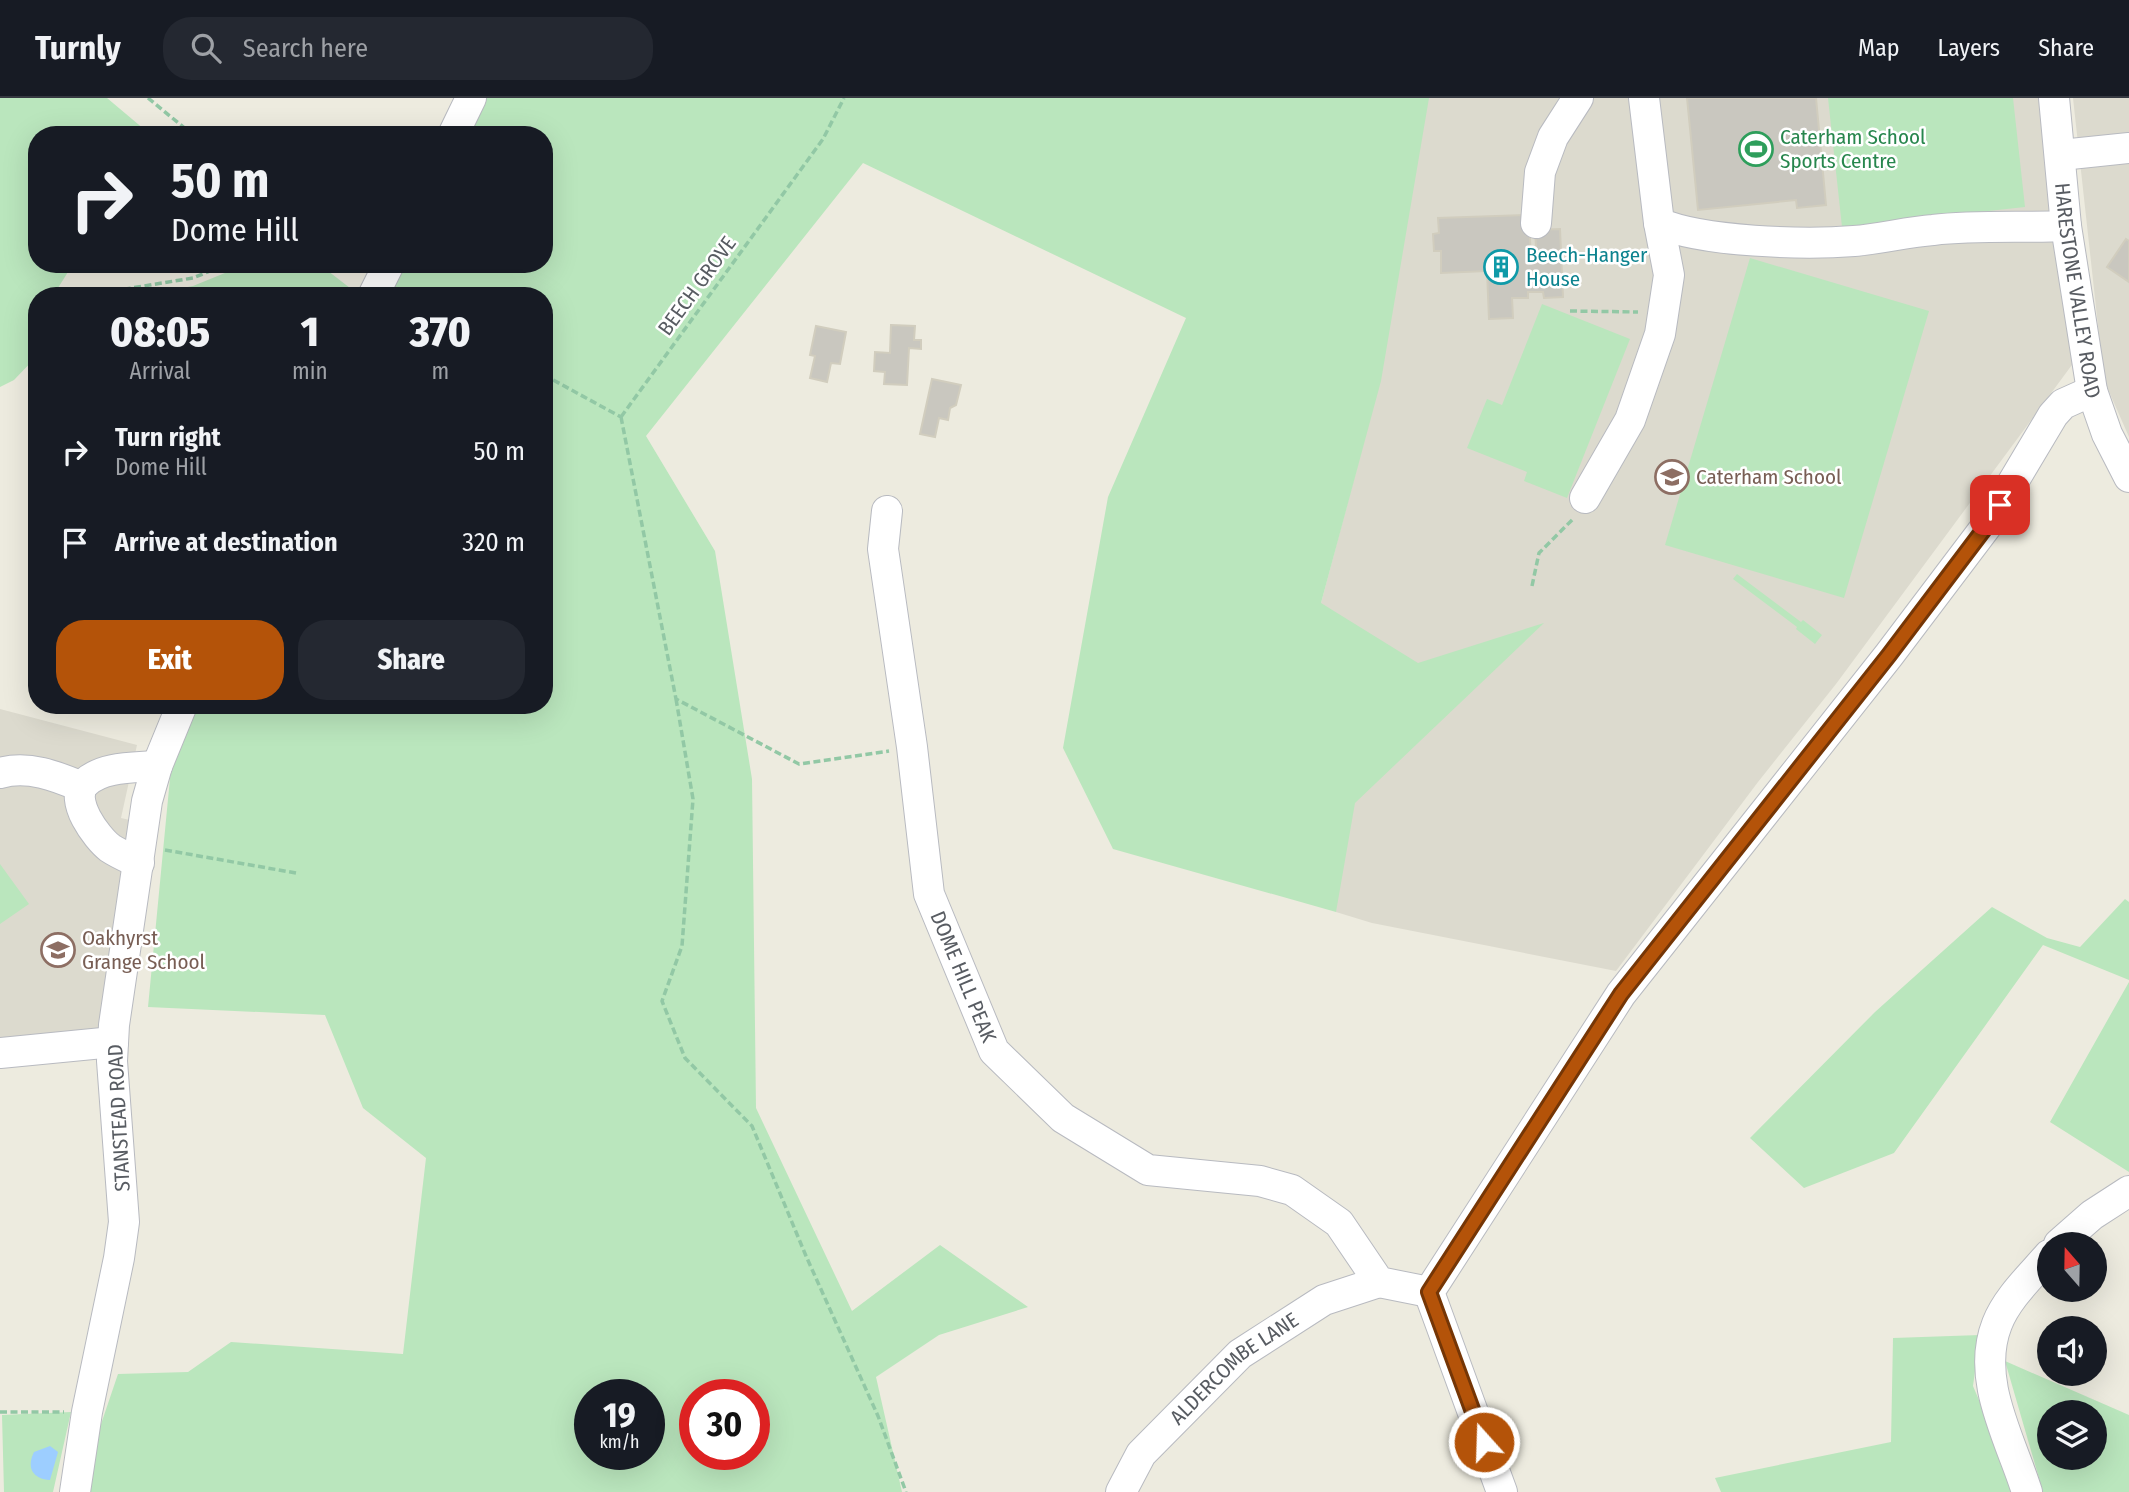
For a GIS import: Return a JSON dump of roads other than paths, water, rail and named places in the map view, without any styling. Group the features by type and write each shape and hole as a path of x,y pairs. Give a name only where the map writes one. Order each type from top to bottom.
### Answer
{"street":[{"path":"457,126 471,98"},
{"path":"1536,223 1540,172 1553,137 1578,98"},
{"path":"1585,498 1630,420 1660,334 1664,311 1669,275 1659,223 1644,98"},
{"name":"HARESTONE VALLEY ROAD","path":"2054,98 2066,226 2092,391 2107,434 2129,477"},
{"path":"2061,155 2129,148"},
{"path":"1659,223 1676,230 1753,239 1824,242 1856,241 1936,229 2066,226"},
{"path":"1429,1292 1621,994 1881,666 1988,524 2053,415 2063,404 2092,391"},
{"name":"DOME HILL PEAK","path":"887,511 883,549 912,747 929,894 994,1051 1063,1118 1148,1170 1259,1181 1292,1190 1339,1223 1379,1282"},
{"name":"STANSTEAD ROAD","path":"75,1492 124,1222 112,1062 113,1042 147,800 157,766 178,714"},
{"path":"140,855 114,851 93,830 81,810 82,787 85,782 107,772 157,766"},
{"path":"0,773 13,769 31,771 82,787"},
{"path":"0,1053 113,1042"},
{"path":"2073,1232 2092,1215 2129,1191"},
{"path":"2027,1492 1991,1382 1989,1359 1997,1324 2013,1296 2037,1269"},
{"path":"1379,1282 1429,1292"},
{"name":"ALDERCOMBE LANE","path":"1121,1492 1141,1454 1241,1354 1324,1300 1379,1282"},
{"path":"1429,1292 1502,1492"}],"water":[{"path":"50,1446 58,1452 50,1480 35,1475 31,1463 34,1452"}],"place":[{"name":"Caterham School Sports Centre","path":"1756,149"},
{"name":"Beech-Hanger House","path":"1501,267"},
{"name":"Caterham School","path":"1672,477"},
{"name":"Oakhyrst Grange School","path":"58,950"}]}
